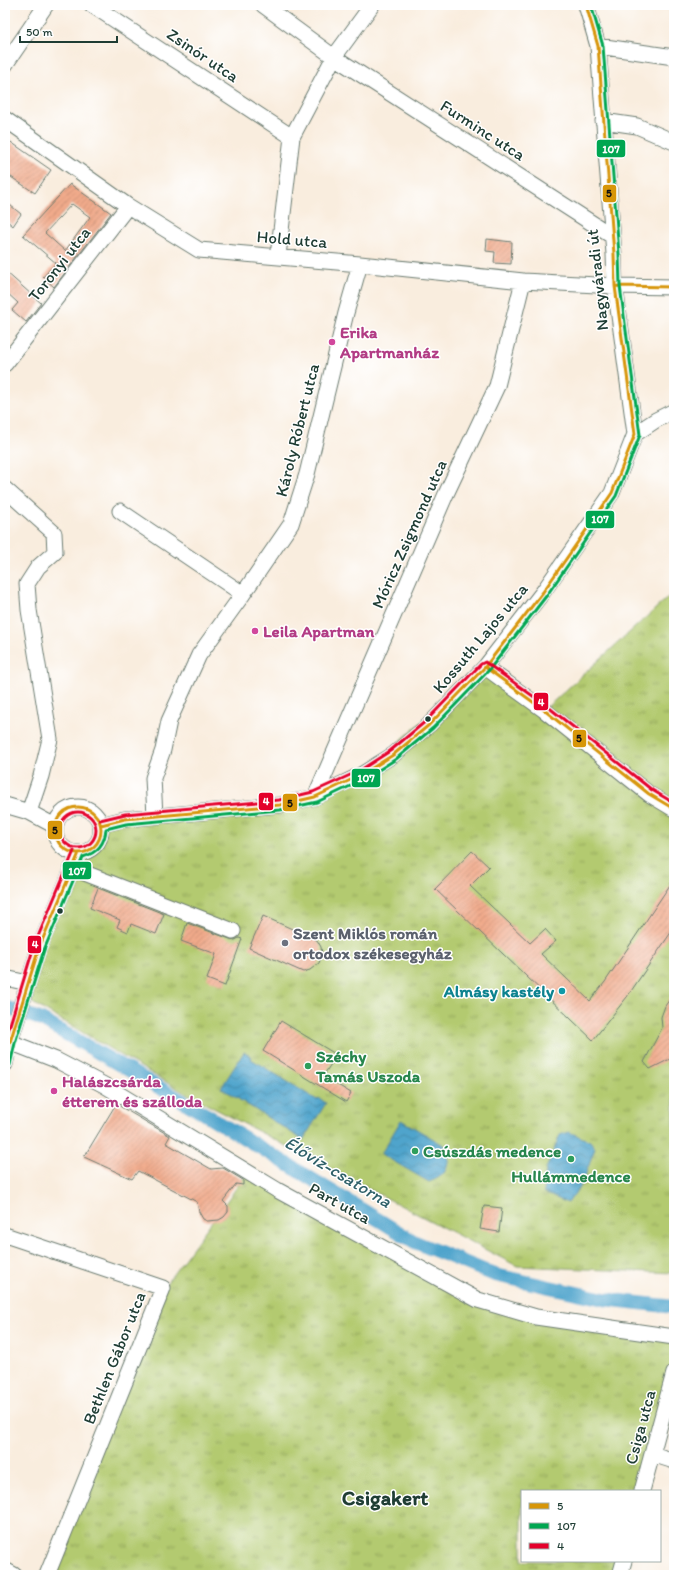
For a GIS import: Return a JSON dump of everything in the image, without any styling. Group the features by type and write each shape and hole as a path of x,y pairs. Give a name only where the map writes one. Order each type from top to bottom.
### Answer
{"street":[{"path":"5,65 46,5"},
{"name":"Zsinór utca","path":"92,5 292,137"},
{"name":"Furminc utca","path":"263,5 334,57 612,236"},
{"path":"278,256 292,137 334,57 372,5"},
{"name":"Nagyváradi út","path":"586,5 598,46 614,254 615,286 635,434"},
{"path":"598,46 674,57"},
{"name":"Hold utca","path":"5,119 128,206 199,250 278,256 523,281 615,286 674,287"},
{"path":"603,121 637,126 674,142"},
{"name":"Toronyi utca","path":"5,364 128,206"},
{"name":"Károly Róbert utca","path":"156,816 153,778 169,721 199,655 291,524 307,474 346,313 360,264"},
{"name":"Móricz Zsigmond utca","path":"315,797 446,494 497,386 523,281"},
{"path":"635,434 656,420 674,411"},
{"name":"Kossuth Lajos utca","path":"101,825 125,819 280,805 315,797 361,775 393,755 429,725 486,667 543,592 612,492 635,434"},
{"path":"5,489 54,533 55,552 38,567 27,584 29,610 50,739 41,776 29,812"},
{"path":"120,511 243,594"},
{"path":"486,667 544,710 649,794 674,809"},
{"path":"5,805 29,812 55,826"},
{"path":"78,806 86,808 93,812 101,825 102,833 99,841 94,847 87,851 79,853 71,852 58,842 55,826 58,818 63,812 70,808 78,806"},
{"path":"5,1064 9,1039 39,948 79,853"},
{"path":"72,868 233,931"},
{"path":"5,978 27,986"},
{"name":"Part utca","path":"9,1039 56,1060 104,1085 277,1190 478,1300 536,1318 674,1338"},
{"name":"Bethlen Gábor utca","path":"5,1235 163,1288 47,1575"},
{"name":"Csiga utca","path":"642,1490 674,1373"},
{"path":"652,1454 674,1461"},
{"path":"620,1575 624,1562"},
{"path":"5,1570 14,1575"}],"green space":[{"path":"674,592 674,1273 517,1266 183,1092 31,1002 39,948 79,853 87,851 99,841 101,825 280,805 361,775 485,667 544,710"},
{"path":"248,1172 478,1300 674,1337 674,1373 642,1490 521,1490 521,1562 624,1562 620,1575 47,1575 163,1288"}],"water":[{"path":"244,1052 252,1057 251,1059 317,1100 319,1098 326,1103 303,1140 221,1088"},
{"name":"Csúszdás medence","path":"401,1120 447,1147 448,1165 444,1173 429,1182 381,1154"},
{"name":"Hullámmedence","path":"569,1132 590,1141 595,1148 583,1182 568,1203 544,1193 546,1169 560,1135"}],"building":[{"path":"5,138 51,170 35,193 5,173"},
{"path":"70,184 111,213 54,287 43,277 56,263 23,235","holes":["72,204 90,217 65,251 45,233"]},
{"path":"5,201 21,214 13,226 5,219"},
{"path":"487,239 512,242 511,264 494,263 495,252 486,251"},
{"path":"5,271 41,303 26,322 12,310 18,303 5,291"},
{"path":"472,851 489,867 470,886 530,943 545,929 556,941 541,954 590,1001 605,982 674,879 674,928 627,997 593,1040 435,889"},
{"path":"98,888 164,914 156,934 131,924 128,932 117,927 120,920 90,908"},
{"name":"Szent Miklós román ortodox székesegyház","path":"263,916 317,940 321,947 322,955 319,963 310,970 303,972 249,948"},
{"path":"187,923 230,939 242,939 225,986 207,979 216,954 181,941"},
{"path":"674,993 674,1057 650,1069 644,1062 662,1028 661,1017 665,1006"},
{"name":"Széchy Tamás Uszoda","path":"281,1021 337,1055 323,1076 351,1093 346,1102 263,1051"},
{"path":"116,1104 170,1136 166,1143 211,1169 223,1168 243,1180 243,1185 236,1184 223,1201 228,1206 228,1212 224,1217 219,1220 207,1221 203,1219 199,1212 197,1202 138,1171 132,1179 84,1157"},
{"path":"484,1206 502,1208 499,1232 480,1229"}],"waterway":[{"name":"Élővíz-csatorna","path":"5,1007 40,1019 205,1114 415,1242 495,1275 604,1299 674,1307"}],"transit line":[{"name":"5","path":"101,825 125,819 280,805 315,797 361,775 393,755 429,725 485,667 543,592 612,493 635,434 615,286 614,254 598,46 586,5"},
{"name":"107","path":"10,1065 15,1043 44,950 83,857 92,853 99,847 104,839 106,829 126,824 280,810 317,802 363,780 396,759 433,728 489,670 547,595 616,496 640,435 620,286 619,254 603,46 591,5"},
{"name":"5","path":"615,286 674,287"},
{"name":"4","path":"100,820 125,814 279,800 313,792 359,771 390,751 426,721 481,664 485,662 547,706 652,790 674,803"},
{"name":"5","path":"485,667 544,710 649,794 674,809"},
{"name":"5","path":"74,807 82,807 91,811 97,817 101,830 97,843 91,849 82,853 74,853 65,849 59,843 55,834 55,826 59,817 65,811 74,807"},
{"name":"4","path":"82,812 91,817 95,823 96,830 95,837 91,843 82,848 74,848 65,843 61,837 60,826 65,817 71,813 82,812"},
{"name":"4","path":"5,1041 34,946 74,851"},
{"name":"5","path":"5,1064 10,1042 39,948 79,853"}],"place":[{"name":"Erika Apartmanház","path":"332,342"},
{"name":"Leila Apartman","path":"255,631"},
{"name":"Szent Miklós román ortodox székesegyház","path":"285,943"},
{"name":"Almásy kastély","path":"562,991"},
{"name":"Széchy Tamás Uszoda","path":"308,1066"},
{"name":"Halászcsárda étterem és szálloda","path":"54,1091"},
{"name":"Csúszdás medence","path":"415,1151"},
{"name":"Hullámmedence","path":"571,1159"}],"district":[{"name":"Csigakert","path":"385,1497"}]}
